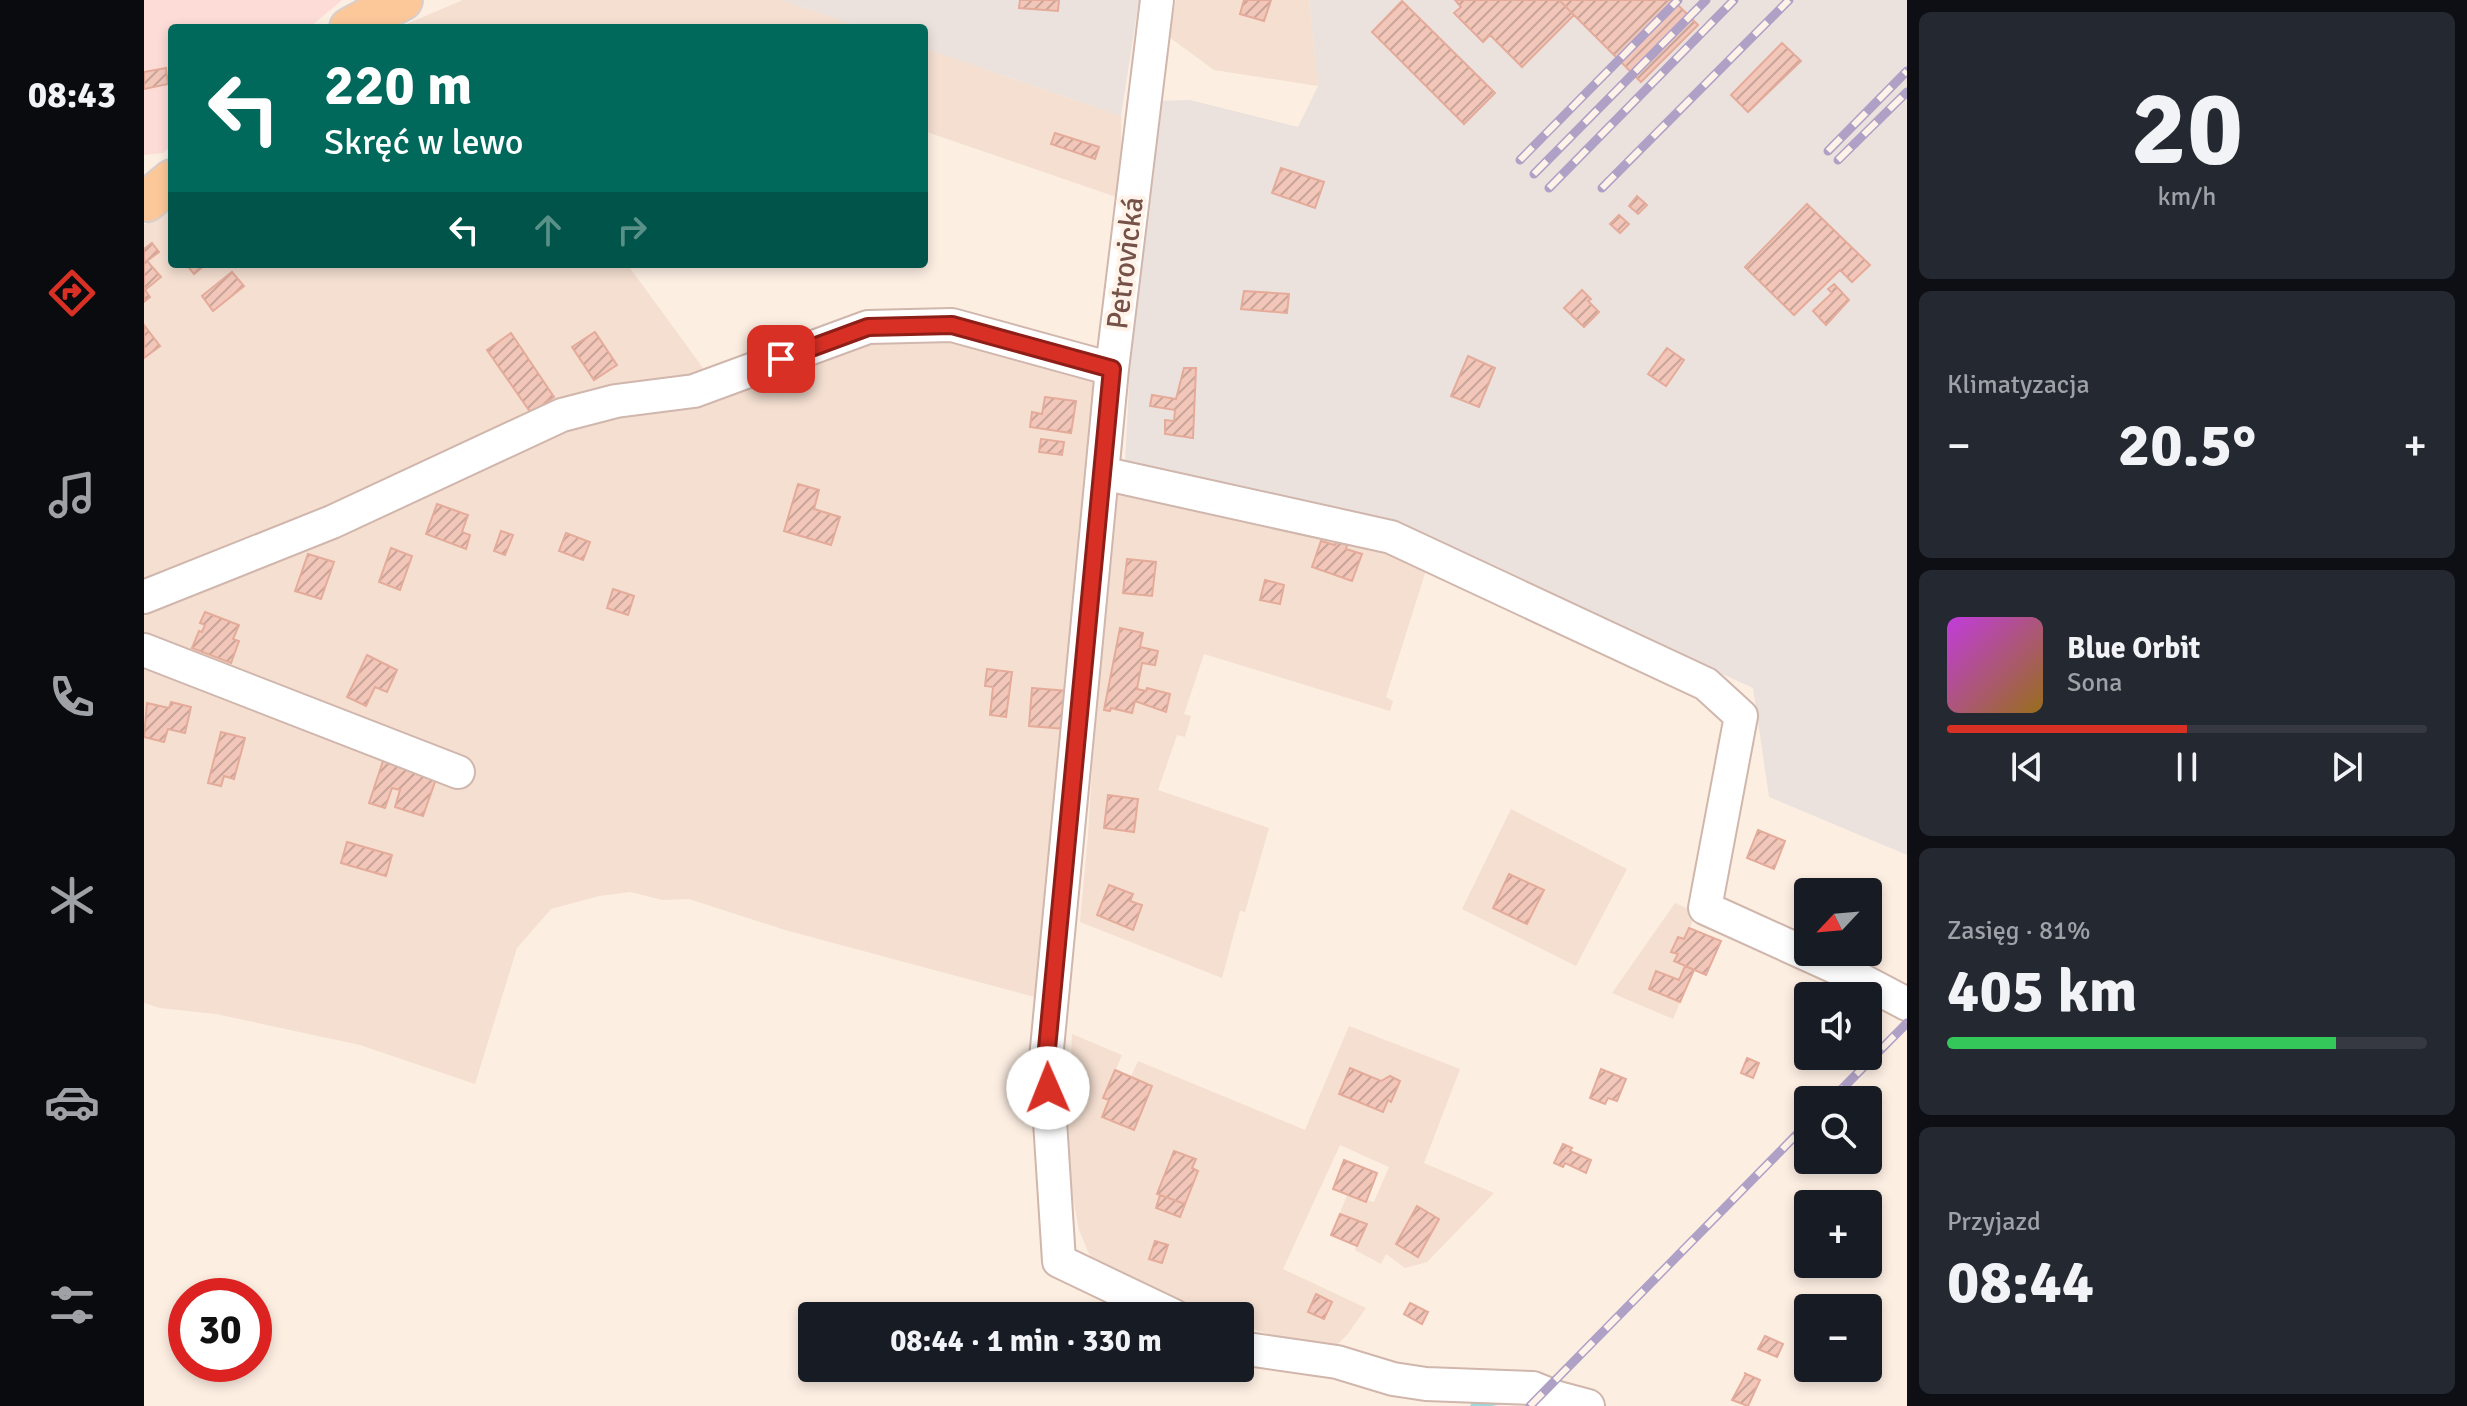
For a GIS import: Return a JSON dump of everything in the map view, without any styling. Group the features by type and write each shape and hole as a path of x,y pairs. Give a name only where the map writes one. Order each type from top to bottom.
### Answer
{"main road":[{"path":"357,24 402,0"}],"street":[{"name":"Petrovická","path":"1145,1302 1059,1261 1046,1059 1112,369 1157,0"},
{"path":"144,597 332,522 562,415 616,401 694,391 868,327 952,325 1112,369"},
{"path":"1102,473 1391,537 1706,684 1741,716 1705,908 1846,972 1907,1004"},
{"path":"144,650 458,772"},
{"path":"1254,1350 1337,1362 1393,1379 1426,1384 1533,1388 1581,1405"}],"shaded area":[{"path":"144,0 342,0 314,24 168,24 168,149 163,153 144,155"},
{"path":"463,0 781,0 852,24 406,24"},
{"path":"781,0 1139,0 1121,116 928,49 928,24 852,24"},
{"path":"1176,0 1309,0 1318,86 1214,70 1169,37"},
{"path":"1309,0 1907,0 1907,855 1769,797 1753,688 1396,526 1125,463 1136,249 1150,101 1190,100 1298,127 1318,86"},
{"path":"928,49 1121,116 1122,199 928,132"},
{"path":"168,205 168,268 630,268 706,372 886,314 1101,360 1042,999 785,930 689,899 663,900 630,892 599,896 551,909 517,948 475,1084 360,1045 216,1014 160,1008 144,1003 144,225"},
{"path":"1110,487 1386,545 1427,567 1386,697 1393,701 1390,711 1204,654 1184,714 1191,716 1185,737 1177,735 1158,790 1269,828 1245,912 1240,911 1222,978 1080,922"},
{"path":"1511,809 1627,869 1576,966 1462,909"},
{"path":"1675,903 1696,912 1690,928 1721,941 1706,975 1694,970 1673,1019 1612,993"},
{"path":"1349,1026 1460,1069 1424,1163 1494,1193 1427,1262 1405,1268 1386,1254 1381,1264 1355,1250 1356,1246 1331,1235 1347,1195 1333,1189 1344,1160 1377,1173 1367,1200 1374,1202 1389,1167 1340,1145 1283,1269 1366,1308 1347,1335 1329,1353 1254,1329 1254,1302 1174,1302 1124,1284 1089,1254 1079,1230 1068,1143 1072,1034 1122,1055 1116,1069 1131,1076 1138,1061 1305,1130"}],"building":[{"path":"1020,0 1059,0 1058,11 1019,8"},
{"path":"1244,0 1271,0 1264,21 1240,14"},
{"path":"1455,0 1559,0 1574,15 1522,67 1490,35 1483,42 1454,13 1461,7"},
{"path":"1559,0 1673,0 1698,25 1641,82"},
{"path":"1402,1 1495,93 1464,124 1372,32"},
{"path":"1782,43 1801,61 1748,112 1731,95"},
{"path":"166,68 168,84 144,89 144,72"},
{"path":"1055,133 1099,147 1095,159 1051,144"},
{"path":"1281,168 1324,182 1315,208 1272,193"},
{"path":"1637,196 1647,205 1638,214 1629,206"},
{"path":"1807,204 1870,265 1852,282 1840,270 1794,315 1745,267"},
{"path":"1619,215 1629,224 1620,233 1610,224"},
{"path":"152,243 159,252 147,261 161,277 145,290 150,297 144,302 144,249"},
{"path":"232,272 244,286 213,311 202,296"},
{"path":"1834,284 1849,300 1826,325 1813,311 1832,293 1828,289"},
{"path":"1582,290 1599,312 1584,327 1564,308"},
{"path":"1244,291 1289,294 1287,313 1241,309"},
{"path":"144,325 160,346 144,358"},
{"path":"595,332 617,365 594,380 572,347"},
{"path":"511,333 554,397 531,413 487,350"},
{"path":"1667,348 1684,360 1666,386 1648,374"},
{"path":"1468,356 1495,368 1479,407 1451,396"},
{"path":"1184,368 1196,368 1193,438 1165,434 1165,420 1174,421 1175,410 1150,406 1152,395 1176,399"},
{"path":"1045,397 1076,401 1071,433 1030,427 1032,412 1042,414"},
{"path":"1041,439 1064,442 1062,455 1039,452"},
{"path":"798,484 819,490 814,509 840,517 831,545 784,531"},
{"path":"437,504 468,515 462,532 470,535 466,549 426,534"},
{"path":"501,531 513,535 505,555 494,551"},
{"path":"566,533 590,542 583,560 559,551"},
{"path":"1338,539 1348,542 1346,549 1362,554 1352,581 1312,567 1321,541 1335,545"},
{"path":"391,548 412,556 400,590 379,582"},
{"path":"308,554 334,562 321,599 295,591"},
{"path":"1127,559 1156,562 1152,596 1123,593"},
{"path":"1265,580 1284,585 1280,604 1260,600"},
{"path":"613,589 634,596 628,615 607,608"},
{"path":"205,612 239,625 233,639 239,641 231,663 192,648 205,625 200,623"},
{"path":"1120,628 1143,633 1140,647 1158,651 1155,665 1142,663 1137,689 1146,691 1147,688 1170,694 1166,712 1135,701 1132,713 1111,708 1110,711 1104,710"},
{"path":"367,655 397,670 387,692 375,687 366,706 347,697"},
{"path":"987,669 1012,672 1006,717 990,715 993,687 985,686"},
{"path":"1032,688 1068,691 1065,729 1029,726"},
{"path":"171,702 191,707 185,733 168,729 164,742 144,737 147,703 169,708"},
{"path":"221,732 245,738 234,779 224,776 221,786 208,783"},
{"path":"385,755 438,773 423,816 395,807 400,790 392,788 385,808 369,803"},
{"path":"1108,795 1138,799 1134,832 1104,828"},
{"path":"1758,830 1785,841 1774,869 1747,858"},
{"path":"347,842 392,855 386,876 341,863"},
{"path":"1509,874 1544,890 1527,924 1493,908"},
{"path":"1109,885 1133,894 1130,901 1142,905 1133,930 1097,915"},
{"path":"1689,928 1721,941 1706,975 1674,961 1678,954 1671,952 1678,937 1684,939"},
{"path":"1685,966 1694,970 1680,1002 1649,989 1656,971 1679,980"},
{"path":"1747,1058 1759,1063 1753,1078 1741,1073"},
{"path":"1350,1068 1381,1081 1390,1076 1400,1081 1383,1112 1339,1094"},
{"path":"1601,1069 1626,1079 1617,1101 1608,1098 1605,1104 1590,1098"},
{"path":"1115,1070 1152,1086 1134,1130 1102,1117 1109,1100 1103,1098"},
{"path":"1563,1144 1572,1148 1570,1151 1591,1160 1586,1173 1565,1163 1563,1167 1554,1163"},
{"path":"1174,1151 1196,1159 1192,1168 1198,1171 1185,1204 1157,1194"},
{"path":"1344,1160 1377,1173 1366,1202 1333,1189"},
{"path":"1160,1195 1185,1204 1180,1217 1156,1208"},
{"path":"1417,1206 1439,1219 1418,1257 1396,1244"},
{"path":"1340,1214 1367,1224 1357,1246 1331,1235"},
{"path":"1155,1241 1168,1245 1162,1263 1149,1259"},
{"path":"1316,1294 1332,1302 1324,1319 1308,1312"},
{"path":"1410,1303 1428,1312 1422,1324 1404,1314"},
{"path":"1765,1336 1783,1344 1777,1357 1758,1349"},
{"path":"1744,1373 1760,1380 1748,1406 1732,1400"}],"waterway":[{"path":"1474,1406 1499,1401"}],"railway":[{"path":"1520,160 1678,0"},
{"path":"1534,174 1706,0"},
{"path":"1549,188 1734,0"},
{"path":"1602,188 1789,0"},
{"path":"1828,151 1907,71"},
{"path":"1838,160 1907,92"},
{"path":"1845,1086 1907,1023"},
{"path":"1530,1406 1794,1137"}],"route":[{"path":"781,359 868,327 952,325 1112,369 1046,1059 1048,1088"}]}
